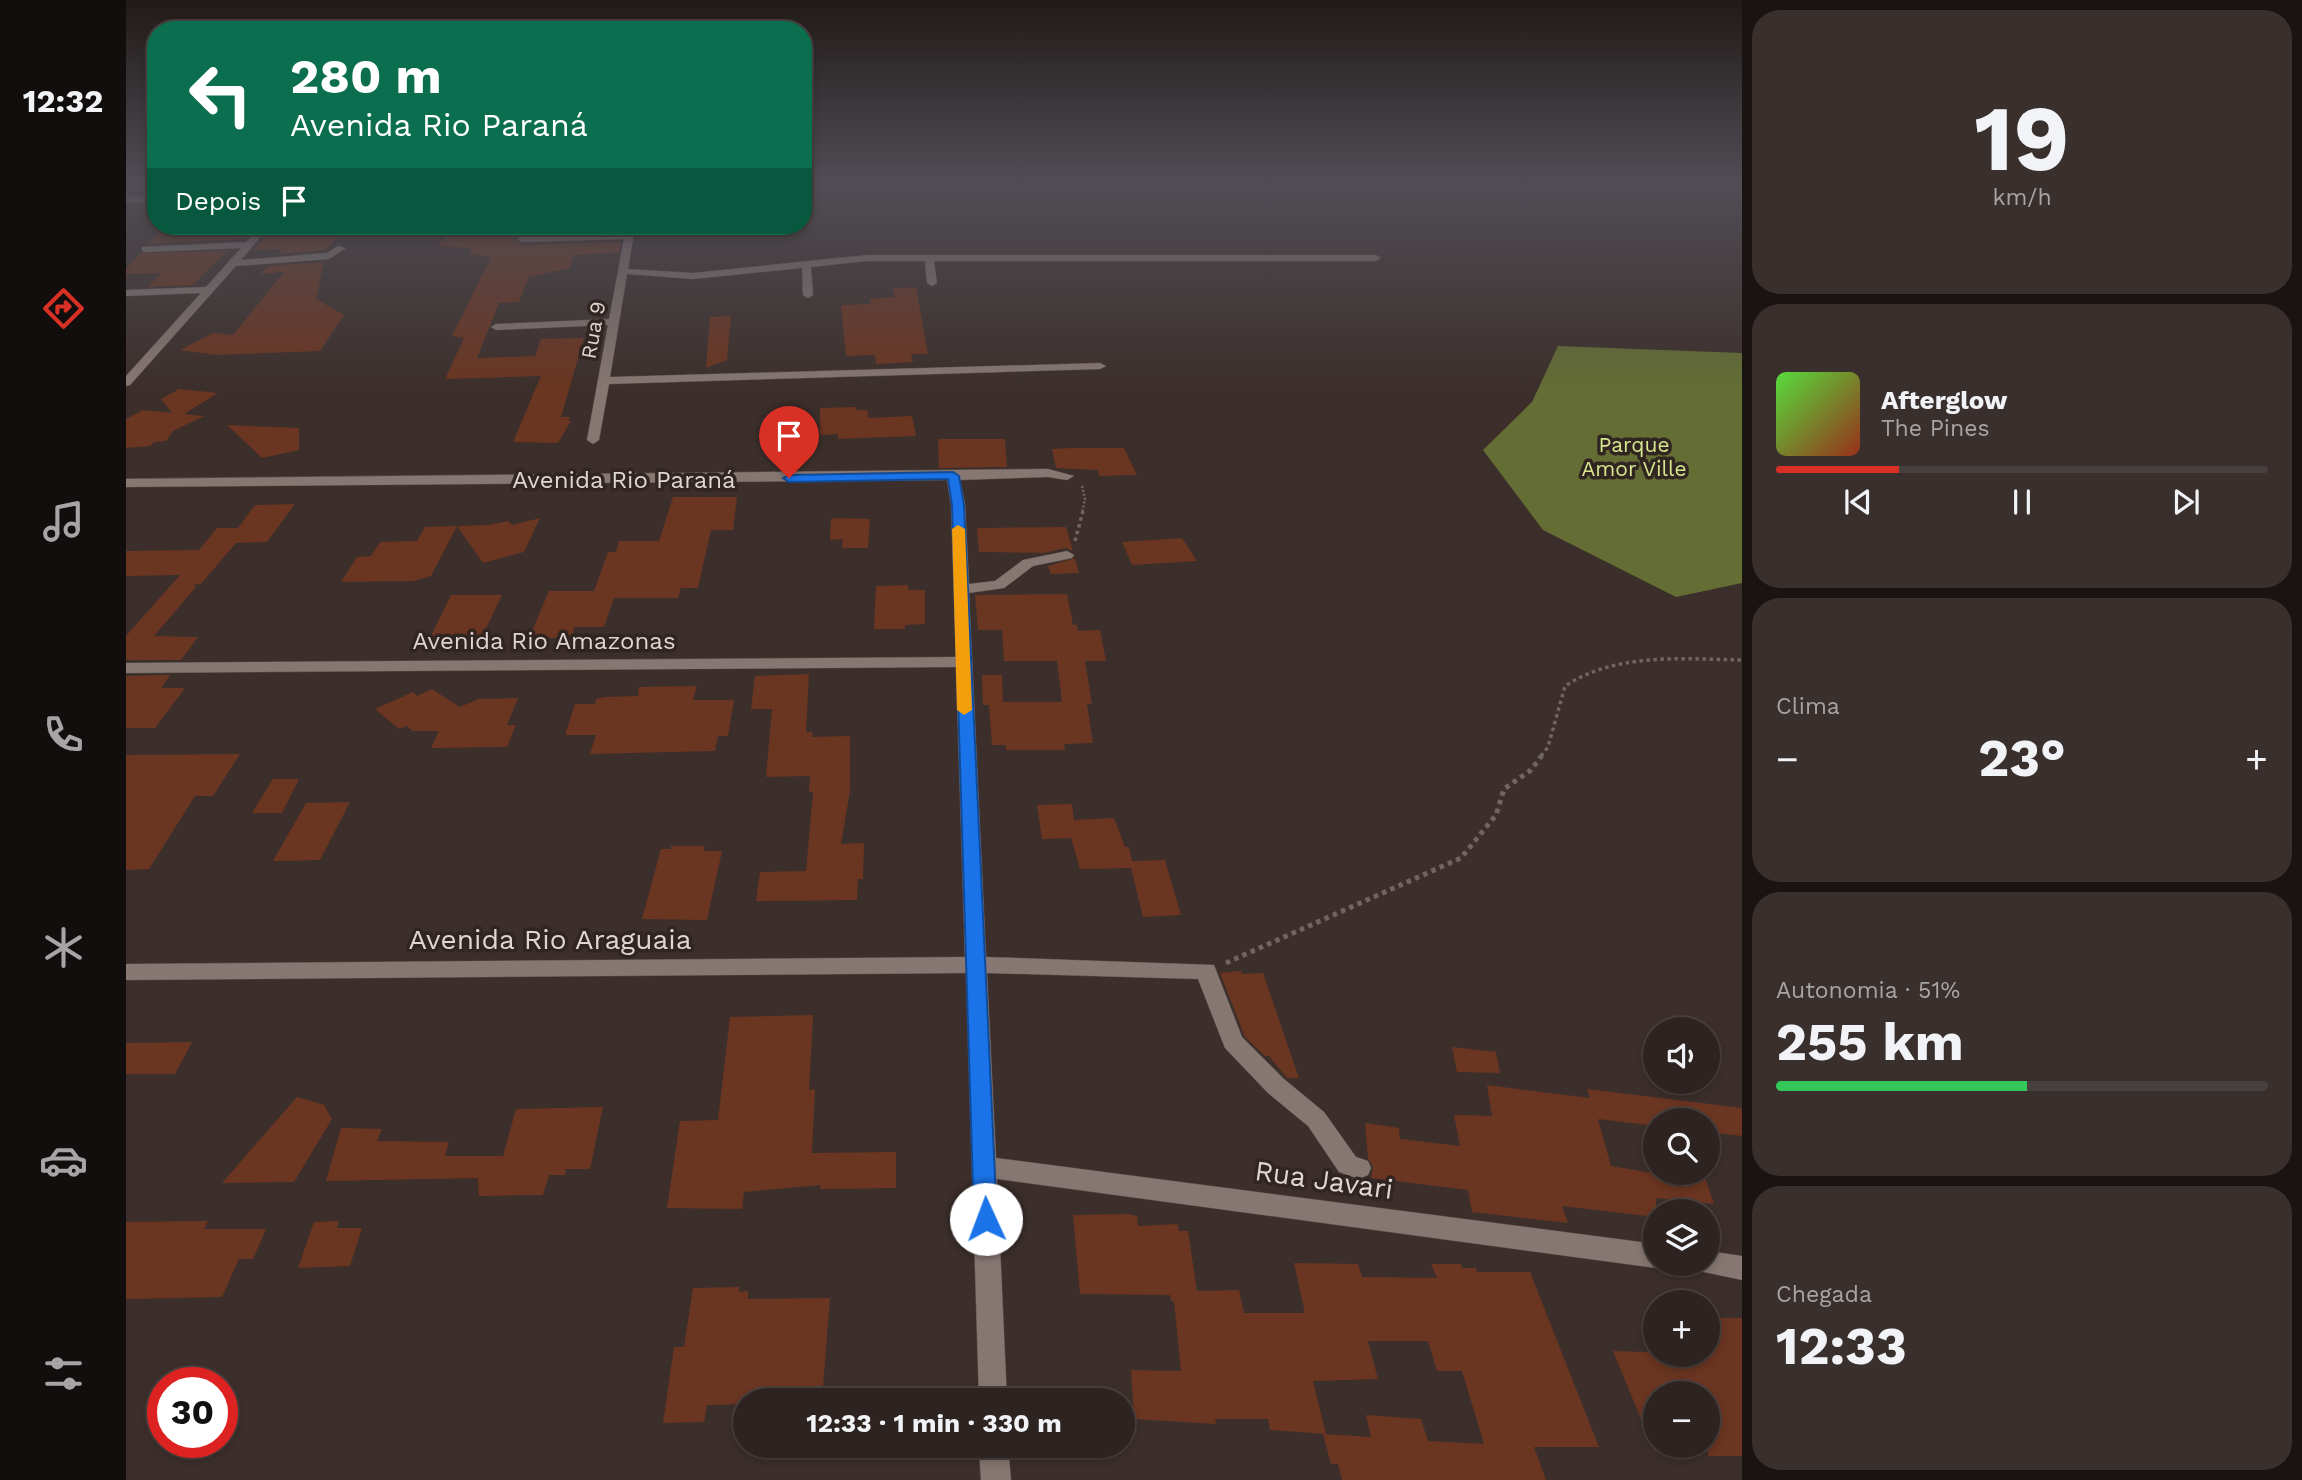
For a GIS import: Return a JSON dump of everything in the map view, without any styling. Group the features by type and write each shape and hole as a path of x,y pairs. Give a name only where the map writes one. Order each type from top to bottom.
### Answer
{"street":[{"path":"126,383 244,251"},
{"path":"233,263 329,256 336,251"},
{"name":"Rua 9","path":"593,440 626,251"},
{"path":"622,271 693,276 852,258 1376,258"},
{"path":"929,258 932,283"},
{"path":"806,263 808,295"},
{"path":"126,293 209,290"},
{"path":"496,327 613,322"},
{"path":"604,381 1100,366"},
{"path":"953,476 958,505 962,663 993,1388"},
{"name":"Avenida Rio Paraná","path":"126,483 1067,476"},
{"path":"960,590 999,585 1028,563 1067,555"},
{"name":"Avenida Rio Amazonas","path":"126,668 962,663"},
{"name":"Avenida Rio Araguaia","path":"126,972 975,965 1206,971"},
{"path":"1206,971 1233,1042 1276,1086 1316,1119 1329,1134 1348,1166 1359,1168"},
{"name":"Rua Javari","path":"984,1167 1643,1254"},
{"path":"1720,1265 1742,1268"},
{"path":"995,1458 996,1480"}],"path":[{"path":"1067,476 1080,482 1085,493 1076,526 1074,550 1067,555"},
{"path":"1206,971 1309,928 1357,902 1461,858 1496,815 1504,789 1531,770 1548,747 1558,716 1560,696 1565,686 1583,674 1644,659 1742,660"}],"green space":[{"name":"Parque Amor Ville","path":"1558,346 1742,353 1742,583 1676,597 1543,530 1483,450 1532,402"}],"building":[{"path":"227,251 193,285 148,287 161,273 126,274 126,269 141,253"},
{"path":"281,251 313,251 278,254"},
{"path":"470,251 619,251 574,255 570,268 529,277 519,302 499,303 477,358 535,356 541,339 584,338 561,417 570,417 568,421 571,421 558,443 513,442 541,376 445,379 464,338 452,336 491,257 469,254"},
{"path":"324,262 316,299 344,315 320,351 216,355 180,350 213,333 233,335 284,272 260,274 268,266"},
{"path":"916,287 928,354 911,354 913,362 876,364 875,355 846,356 841,305 871,304 869,299 895,297 893,288"},
{"path":"731,316 727,360 706,368 710,317"},
{"path":"179,389 218,393 184,414 204,416 173,431 166,441 154,442 150,446 126,448 126,419 143,410 172,413 161,399"},
{"path":"856,407 856,410 867,410 869,418 912,416 916,436 838,439 838,434 820,435 820,408"},
{"path":"227,425 299,428 299,450 262,458"},
{"path":"938,439 1005,439 1007,467 939,468"},
{"path":"1124,448 1137,475 1099,476 1098,470 1056,468 1052,449"},
{"path":"673,497 737,497 733,530 711,530 698,588 681,588 678,598 614,598 604,627 574,627 572,638 529,638 549,591 594,591 608,552 616,552 619,541 659,541"},
{"path":"295,504 267,542 236,543 201,584 193,585 196,587 154,636 198,637 181,660 126,660 126,636 180,575 126,576 126,551 199,550 217,528 238,528 255,505"},
{"path":"540,518 524,552 483,563 457,526 489,525 508,521 512,525"},
{"path":"831,519 870,519 868,548 842,548 843,539 830,540"},
{"path":"457,526 431,576 414,581 341,582 357,557 371,556 380,542 417,541 425,527"},
{"path":"1066,527 1073,551 1066,548 1043,553 979,552 977,528"},
{"path":"1182,538 1197,561 1132,565 1122,542"},
{"path":"1075,558 1079,573 1051,574 1048,566"},
{"path":"908,585 908,590 925,590 925,624 905,625 905,629 874,629 876,586"},
{"path":"1067,594 1073,625 1077,625 1078,631 1100,630 1106,661 1085,661 1092,704 1087,704 1093,743 1064,744 1065,750 1006,750 1006,745 992,745 989,705 983,705 982,675 1002,675 1003,702 1062,702 1057,661 1004,661 1002,630 978,630 975,595"},
{"path":"451,595 502,595 480,641 428,642"},
{"path":"809,674 806,732 813,732 812,737 850,736 850,791 841,844 864,843 863,879 858,879 857,900 756,901 760,872 806,871 813,792 809,792 810,776 766,777 772,709 751,709 755,676"},
{"path":"170,675 161,688 185,688 155,728 126,728 126,676"},
{"path":"697,686 693,700 734,700 728,736 718,736 715,751 590,754 596,735 565,735 575,704 595,704 596,699 605,697 638,696 639,687"},
{"path":"432,689 460,707 479,699 518,698 507,725 516,725 507,747 431,748 439,731 413,731 406,726 399,729 375,709 413,692 417,696"},
{"path":"240,754 213,796 195,796 149,869 126,870 126,755"},
{"path":"273,779 299,779 282,813 252,813"},
{"path":"350,802 320,860 273,861 306,803"},
{"path":"1072,804 1074,820 1114,818 1125,847 1129,847 1132,861 1165,860 1181,915 1143,917 1131,868 1080,869 1071,838 1042,839 1037,805"},
{"path":"671,846 705,846 703,851 722,851 707,920 642,919 661,849 671,849"},
{"path":"1241,971 1242,974 1263,973 1299,1078 1287,1078 1269,1056 1265,1056 1245,1037 1220,973"},
{"path":"813,1015 809,1090 815,1089 812,1153 896,1152 896,1188 820,1189 821,1185 744,1192 742,1209 667,1208 680,1121 718,1120 730,1017"},
{"path":"192,1042 175,1074 126,1074 126,1043"},
{"path":"1452,1047 1496,1052 1500,1073 1457,1072"},
{"path":"1487,1085 1590,1098 1587,1089 1742,1108 1742,1136 1720,1133 1720,1108 1643,1108 1643,1124 1598,1119 1611,1166 1643,1171 1643,1185 1707,1185 1712,1199 1643,1199 1643,1215 1562,1206 1568,1223 1472,1212 1468,1190 1371,1178 1373,1167 1368,1158 1365,1123 1399,1128 1400,1139 1460,1146 1454,1115 1492,1116"},
{"path":"297,1097 324,1105 332,1119 294,1182 222,1183"},
{"path":"603,1107 590,1169 566,1169 565,1175 549,1175 543,1195 479,1196 478,1178 326,1181 341,1128 382,1129 377,1141 449,1142 445,1156 503,1156 516,1109"},
{"path":"1128,1214 1137,1216 1138,1226 1178,1224 1179,1231 1188,1231 1197,1291 1239,1290 1244,1313 1305,1313 1294,1263 1358,1264 1362,1277 1437,1278 1431,1264 1461,1264 1462,1268 1476,1268 1477,1272 1530,1272 1599,1447 1534,1447 1546,1480 1342,1480 1338,1464 1331,1464 1323,1434 1371,1437 1366,1415 1421,1419 1428,1441 1484,1444 1462,1371 1437,1371 1428,1341 1368,1341 1378,1379 1313,1381 1326,1434 1270,1430 1268,1419 1215,1419 1216,1424 1135,1419 1135,1388 1132,1388 1131,1370 1181,1371 1174,1301 1171,1301 1170,1295 1080,1294 1073,1215"},
{"path":"208,1221 204,1229 266,1229 253,1259 239,1259 222,1297 126,1299 126,1222"},
{"path":"339,1221 337,1228 362,1228 350,1266 298,1268 314,1222"},
{"path":"739,1287 739,1292 748,1291 748,1299 830,1298 823,1388 733,1388 733,1404 707,1405 704,1422 663,1423 674,1347 684,1347 693,1288"},
{"path":"1720,1318 1742,1318 1742,1456 1720,1456 1720,1381 1643,1381 1643,1424 1613,1351 1643,1352 1643,1367 1720,1367"}],"slow traffic":[{"path":"958,529 964,710"}],"route":[{"path":"789,478 953,476 958,505 962,663 986,1219"}]}
